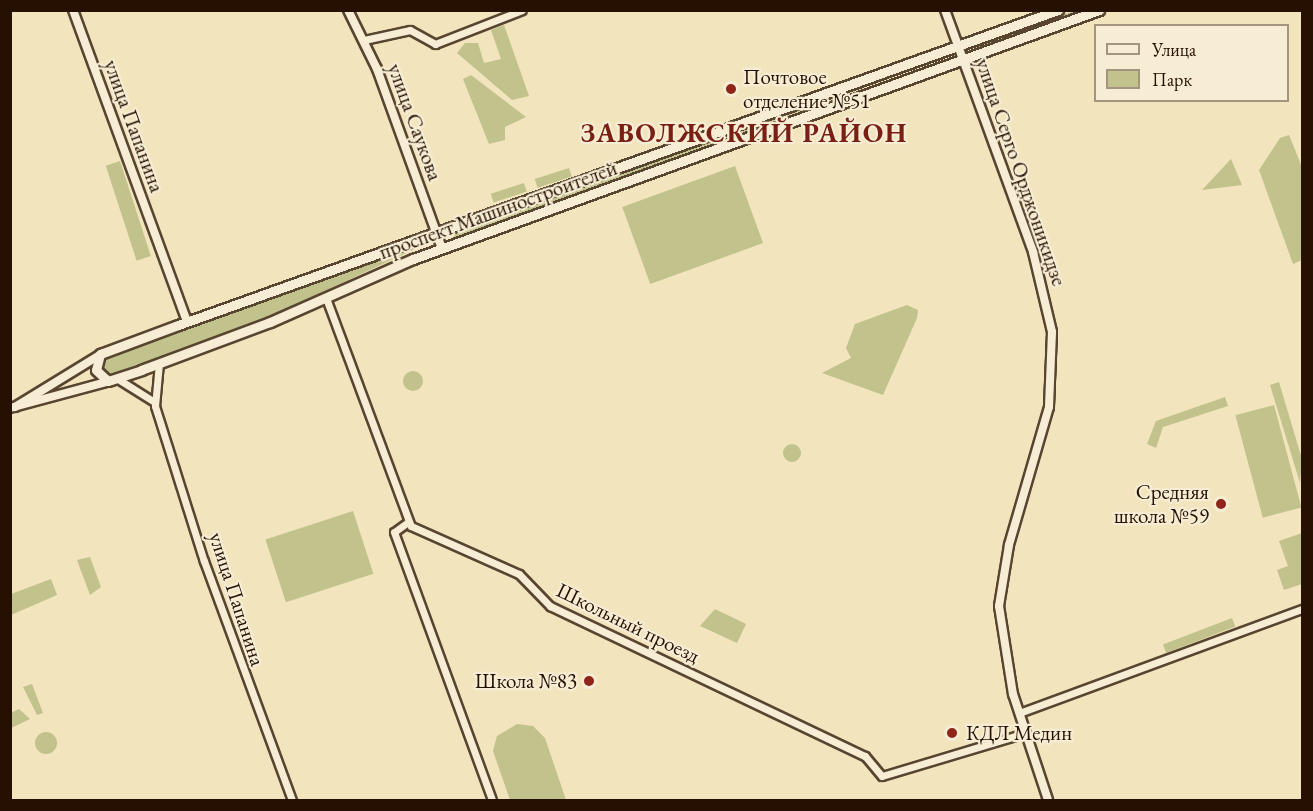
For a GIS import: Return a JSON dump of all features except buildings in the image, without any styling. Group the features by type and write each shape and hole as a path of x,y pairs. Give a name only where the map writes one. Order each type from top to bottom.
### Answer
{"main road":[{"name":"проспект Машиностроителей","path":"103,353 1058,10"},
{"name":"проспект Машиностроителей","path":"116,379 326,298 375,274 1100,10"},
{"path":"371,257 375,274"},
{"path":"103,353 95,361 97,373 106,380 116,379"}],"street":[{"name":"улица Папанина","path":"73,10 187,321"},
{"name":"улица Саукова","path":"348,10 364,40 442,249"},
{"path":"364,40 410,30 435,44 522,10"},
{"name":"улица Серго Орджоникидзе","path":"945,10 1036,260 1054,351 1049,407 1000,595 1002,648 1025,733 1048,801"},
{"path":"326,298 373,411 408,522 394,532 492,801"},
{"name":"проспект Машиностроителей","path":"13,407 103,353"},
{"name":"улица Папанина","path":"159,363 155,406 229,632 292,801"},
{"path":"116,379 145,392 155,406"},
{"name":"проспект Машиностроителей","path":"13,407 116,379"},
{"name":"Школьный проезд","path":"408,522 519,574 550,606 865,756 882,776 1025,733"},
{"path":"1019,713 1302,609"}],"green space":[{"path":"1074,11 1084,11 976,50 975,47"},
{"path":"504,25 529,96 512,100 457,53 465,43 478,43 484,63 501,59 491,30"},
{"path":"948,57 455,238 453,234"},
{"path":"471,75 526,117 505,127 505,140 489,144 463,79"},
{"path":"1289,135 1302,167 1302,260 1293,264 1259,170 1280,138"},
{"path":"1231,159 1242,185 1202,190"},
{"path":"120,161 151,256 137,261 106,166"},
{"path":"735,166 763,243 650,284 622,207"},
{"path":"569,168 572,177 538,188 535,179"},
{"path":"524,183 527,192 493,202 491,194"},
{"path":"426,244 268,317 114,374 101,369 106,358"},
{"path":"907,305 918,310 917,318 883,395 822,373 851,358 846,348 855,324"},
{"path":"413,371 420,374 423,381 420,388 413,391 406,388 403,381 406,374"},
{"path":"1279,382 1302,459 1300,483 1270,385"},
{"path":"1225,397 1228,406 1163,427 1156,448 1147,444 1156,421"},
{"path":"1274,405 1301,507 1263,518 1235,415"},
{"path":"792,444 798,447 801,453 798,459 792,462 786,459 783,453 786,447"},
{"path":"353,511 373,574 286,602 266,539"},
{"path":"1302,533 1302,584 1284,590 1277,570 1288,566 1279,541"},
{"path":"90,557 101,587 90,595 77,560"},
{"path":"51,579 57,595 11,615 11,594"},
{"path":"715,609 746,624 737,643 700,626"},
{"path":"1232,618 1235,626 1166,653 1163,645"},
{"path":"32,684 43,713 37,715 23,687"},
{"path":"19,709 30,719 11,728 11,713"},
{"path":"517,724 533,726 545,738 566,800 510,800 493,751 497,736"},
{"path":"46,732 54,735 57,743 54,751 46,754 38,751 35,743 38,735"}],"place":[{"name":"Почтовое отделение №51","path":"731,89"},
{"name":"Средняя школа №59","path":"1221,504"},
{"name":"Школа №83","path":"589,681"},
{"name":"КДЛ Медин","path":"952,733"}],"district":[{"name":"ЗАВОЛЖСКИЙ РАЙОН","path":"744,133"}]}
